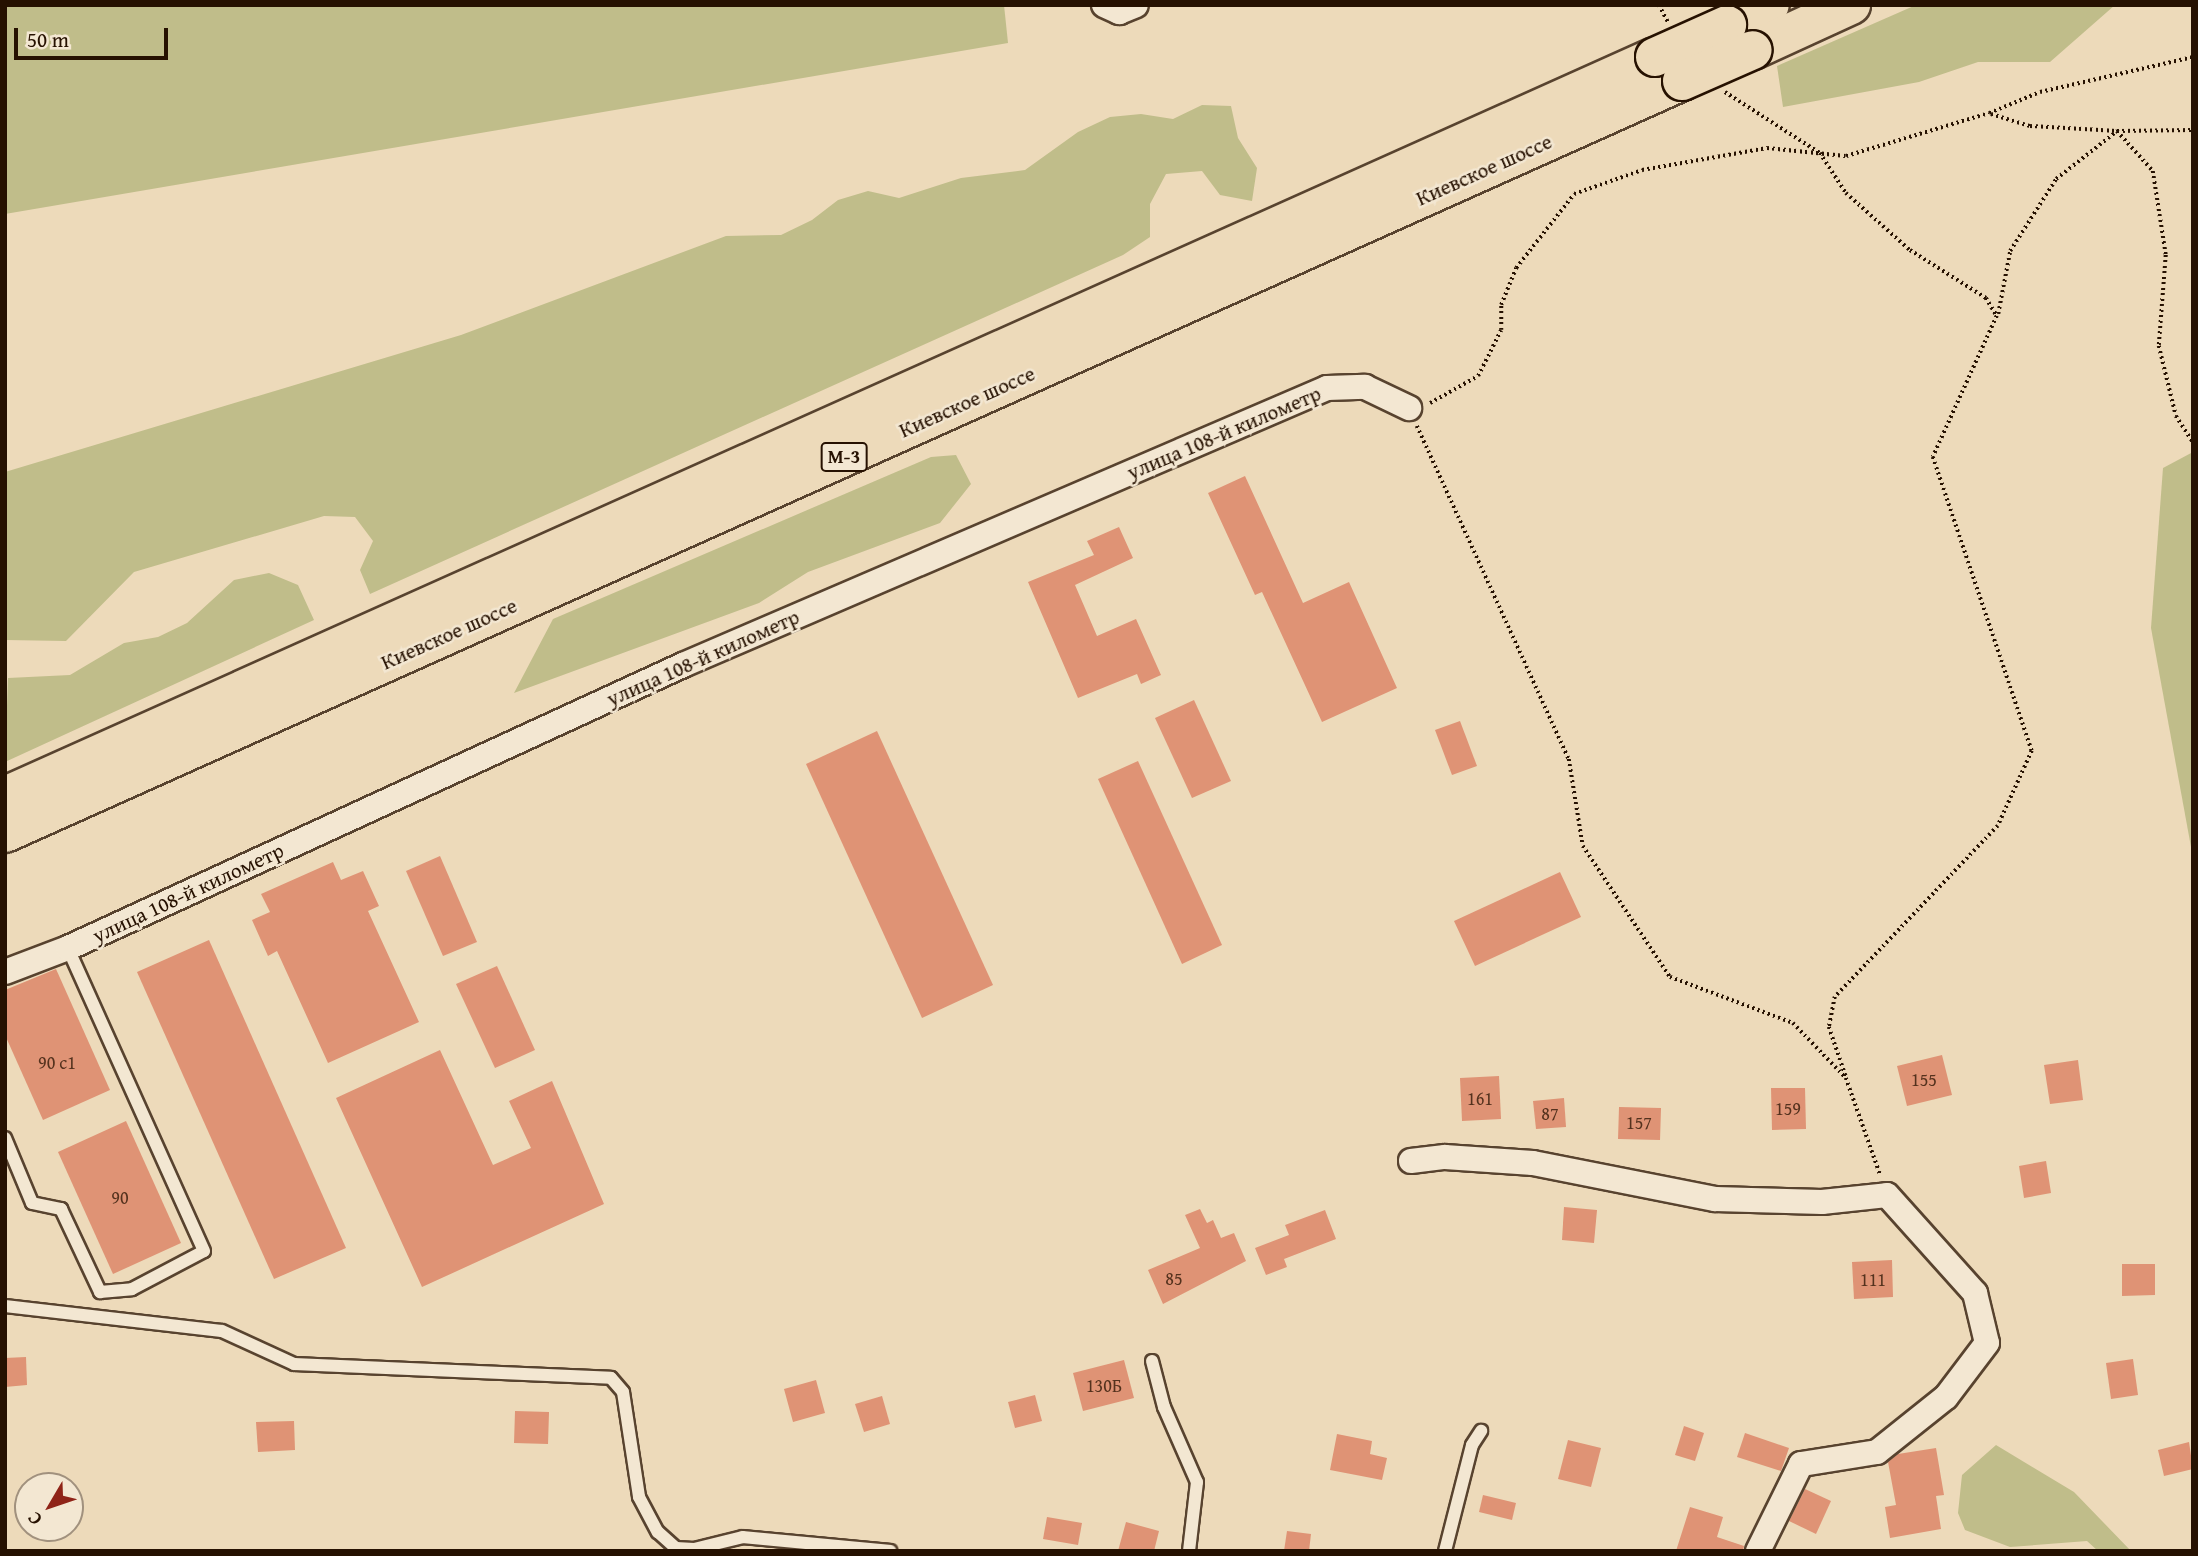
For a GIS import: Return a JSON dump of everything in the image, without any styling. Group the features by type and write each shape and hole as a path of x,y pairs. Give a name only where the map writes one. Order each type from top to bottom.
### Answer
{"highway":[{"name":"Киевское шоссе","path":"1740,37 1770,5"},
{"name":"Киевское шоссе","path":"5,796 1740,37 1851,5"},
{"name":"Киевское шоссе","path":"5,832 1668,69"}],"street":[{"path":"1104,5 1119,12 1136,5"},
{"name":"улица 108-й километр","path":"5,972 68,948 683,665 1327,388 1365,387 1409,408"},
{"path":"1411,1161 1445,1157 1532,1163 1715,1199 1822,1202 1888,1195 1976,1293 1987,1343 1945,1396 1877,1452 1801,1464 1759,1551"}],"lane":[{"path":"5,1138 32,1203 61,1209 100,1292 132,1289 204,1251 68,948"},
{"path":"5,1306 222,1331 294,1364 611,1378 624,1392 639,1497 658,1532 676,1548 691,1550 743,1537 890,1551"},
{"path":"1152,1361 1164,1407 1198,1482 1189,1551"},
{"path":"1445,1551 1472,1445 1481,1431"}],"path":[{"path":"1846,1078 1793,1023 1670,977 1583,846 1569,760 1409,408 1437,401 1478,376 1501,330 1501,305 1517,268 1574,194 1642,170 1768,148 1846,156 1989,113 2040,92 2193,57"},
{"path":"1989,113 2030,126 2117,131 2193,130"},
{"path":"1888,1195 1829,1027 1835,997 1997,826 2032,751 1933,457 1997,316 2010,251 2056,179 2117,131"},
{"path":"2117,131 2153,170 2166,255 2159,346 2176,416 2193,442"},
{"path":"1820,153 1846,193 1910,250 1986,298 1997,316"}],"shaded area":[{"path":"5,5 1004,5 1008,43 5,214"},
{"path":"1916,5 2115,5 2050,62 1978,62 1919,82 1783,107 1777,66"},
{"path":"1202,105 1231,106 1238,138 1257,168 1252,201 1220,195 1202,171 1166,174 1150,204 1150,237 1123,255 370,594 360,570 373,541 355,517 324,516 134,572 66,641 5,640 5,472 461,335 726,236 781,235 812,220 838,200 868,191 899,198 961,178 1025,170 1078,132 1110,117 1141,114 1173,119"},
{"path":"2193,452 2193,858 2151,628 2163,468"},
{"path":"956,455 971,484 940,523 808,572 759,603 514,693 553,619 931,457"},
{"path":"269,573 298,585 314,620 5,762 8,678 70,675 124,643 158,637 187,623 234,580"},
{"path":"1996,1445 2074,1492 2131,1551 2098,1551 2087,1541 2010,1547 1965,1530 1958,1513 1962,1475"}],"building":[{"path":"1245,476 1303,603 1349,582 1397,688 1322,722 1262,592 1255,595 1208,493"},
{"path":"1119,527 1133,558 1075,585 1097,636 1136,619 1161,675 1141,684 1137,674 1078,698 1028,582 1094,555 1087,541"},
{"path":"1194,700 1231,781 1192,798 1155,718"},
{"path":"1460,721 1477,766 1452,775 1435,730"},
{"path":"877,731 993,985 922,1018 806,764"},
{"path":"1138,761 1222,945 1182,964 1098,779"},
{"path":"440,856 477,942 443,956 406,871"},
{"path":"333,862 341,880 363,871 379,906 368,911 419,1022 328,1063 277,951 268,956 252,920 270,912 261,894"},
{"path":"1560,872 1581,917 1475,966 1454,921"},
{"path":"209,940 346,1248 274,1279 137,972"},
{"path":"497,966 535,1050 495,1068 456,984"},
{"path":"56,969 110,1090 43,1120 5,1035 5,990"},
{"path":"440,1050 493,1165 531,1148 509,1101 552,1081 604,1204 422,1287 336,1098"},
{"path":"1942,1055 1952,1095 1907,1106 1897,1066"},
{"path":"2078,1060 2083,1100 2050,1104 2044,1065"},
{"path":"1499,1076 1501,1119 1462,1121 1460,1078"},
{"path":"1771,1088 1805,1088 1806,1129 1772,1130"},
{"path":"1564,1098 1566,1127 1536,1129 1533,1101"},
{"path":"1619,1107 1661,1108 1660,1140 1618,1139"},
{"path":"126,1121 181,1243 113,1274 58,1152"},
{"path":"2046,1161 2051,1193 2024,1198 2019,1166"},
{"path":"1564,1207 1597,1210 1594,1243 1562,1240"},
{"path":"1200,1209 1207,1223 1213,1220 1221,1238 1234,1233 1246,1261 1163,1304 1148,1270 1200,1248 1185,1215"},
{"path":"1325,1210 1336,1239 1284,1259 1287,1267 1266,1275 1255,1248 1289,1235 1285,1225"},
{"path":"1892,1260 1893,1297 1854,1299 1852,1262"},
{"path":"2122,1264 2155,1264 2155,1295 2122,1296"},
{"path":"26,1357 27,1385 5,1387 5,1358"},
{"path":"2133,1359 2138,1395 2111,1399 2106,1363"},
{"path":"1124,1360 1134,1398 1083,1411 1073,1373"},
{"path":"816,1380 825,1413 793,1422 784,1389"},
{"path":"1035,1395 1042,1421 1015,1428 1008,1402"},
{"path":"882,1396 890,1424 864,1432 855,1404"},
{"path":"515,1411 549,1412 548,1444 514,1443"},
{"path":"294,1421 295,1450 258,1452 256,1422"},
{"path":"1684,1426 1704,1433 1695,1461 1675,1455"},
{"path":"1745,1433 1789,1448 1781,1471 1737,1457"},
{"path":"1337,1434 1372,1441 1370,1454 1387,1458 1382,1480 1330,1470"},
{"path":"1568,1440 1601,1448 1591,1487 1558,1479"},
{"path":"2189,1442 2193,1469 2164,1476 2158,1450"},
{"path":"1936,1448 1944,1495 1936,1496 1941,1529 1890,1538 1885,1507 1896,1505 1888,1462 1898,1454"},
{"path":"1805,1489 1831,1501 1816,1534 1789,1521"},
{"path":"1483,1495 1516,1503 1512,1520 1479,1512"},
{"path":"1690,1507 1723,1517 1717,1537 1744,1546 1743,1551 1676,1551"},
{"path":"1047,1517 1082,1523 1078,1545 1043,1539"},
{"path":"1126,1522 1159,1531 1154,1551 1118,1551"},
{"path":"1287,1531 1311,1534 1309,1551 1284,1551"}]}
